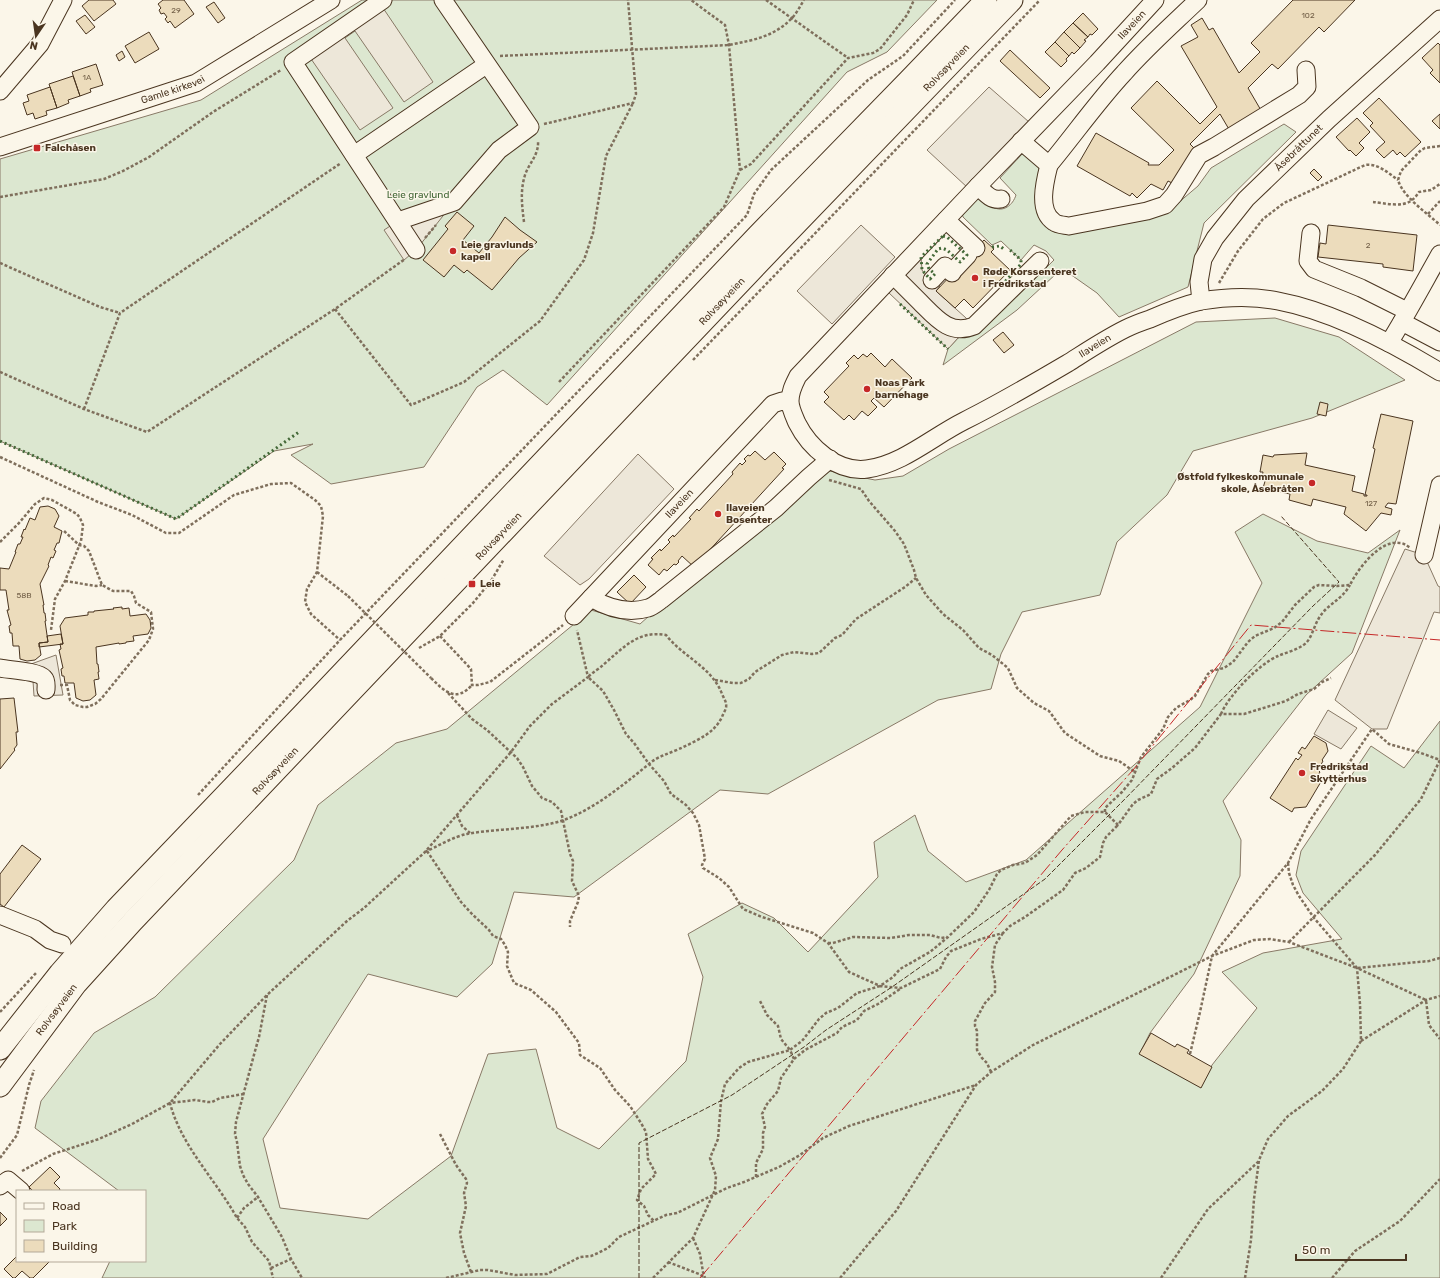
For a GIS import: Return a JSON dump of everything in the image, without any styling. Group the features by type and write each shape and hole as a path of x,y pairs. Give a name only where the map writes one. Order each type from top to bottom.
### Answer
{"main road":[{"name":"Rolvsøyveien","path":"0,1050 60,973 116,909 758,235 986,0"},
{"name":"Rolvsøyveien","path":"0,1086 76,984 133,921 774,247 1012,0"}],"street":[{"path":"0,91 40,44 64,0"},
{"name":"Gamle kirkevei","path":"0,147 196,83 331,0"},
{"path":"383,0 293,62 416,250"},
{"path":"398,221 454,202 499,150 530,127 443,0"},
{"name":"Ilaveien","path":"1155,0 798,376 791,390 789,403 802,432 815,448 840,465 856,469 867,469 892,461 1023,390 1125,329 1180,307 1201,301 1220,299 1255,298 1277,301 1304,308 1334,319 1388,343 1440,372"},
{"path":"1198,0 1125,71 1104,95 1080,128 1049,165 1045,179 1044,203 1045,211 1053,221 1069,226 1147,211 1165,205 1174,195 1199,155 1299,95 1307,87 1306,70"},
{"name":"Åsebråttunet","path":"1201,301 1199,282 1203,259 1215,238 1246,199 1329,119 1440,19"},
{"path":"354,155 484,61"},
{"path":"1021,141 1049,165"},
{"path":"978,186 995,200 1001,199"},
{"path":"932,280 945,266 952,272 972,252 946,220"},
{"path":"1311,233 1308,261 1314,269 1361,288 1405,316 1440,342"},
{"path":"1388,343 1440,254"},
{"path":"893,275 940,322 957,329 965,329 974,326 1040,261"},
{"name":"Ilaveien","path":"574,616 773,404 782,401 789,403"},
{"path":"591,598 601,604 628,612 649,608 776,508 830,459"},
{"path":"1419,552 1440,485"},
{"path":"0,668 38,674 44,678 46,688"},
{"path":"0,915 36,929 50,940 62,944"},
{"path":"4,1183 19,1190"}],"path":[{"path":"335,309 411,405 464,382 540,321 584,260 593,233 606,156 633,103 636,94 628,0"},
{"path":"559,382 724,207 740,170 729,45 725,25 692,0"},
{"path":"766,0 848,58"},
{"path":"484,61 632,50 729,45 761,39 775,31 792,18 804,0"},
{"path":"740,170 751,164 848,58 873,53 880,48 906,15 914,0"},
{"path":"196,798 340,640 747,215 754,194 771,170 868,80 903,56 955,0"},
{"path":"691,362 1040,0"},
{"path":"0,197 104,179 123,172 150,157 213,112 293,62"},
{"path":"524,222 521,195 525,174 534,159 538,148 538,139 530,127 633,103"},
{"path":"1398,180 1401,171 1420,150 1440,146"},
{"path":"84,409 120,313 354,155"},
{"path":"1220,299 1219,284 1238,251 1264,219 1284,203 1365,165 1373,164 1398,180 1402,188 1412,200 1440,225"},
{"path":"1373,202 1401,204 1412,200 1418,192 1431,190 1440,184"},
{"path":"1428,214 1440,201"},
{"path":"0,372 84,409 147,432 335,309 404,260 416,250 454,202"},
{"path":"0,263 100,307 120,313"},
{"path":"0,457 98,502 132,515 166,533 179,533 234,495 271,484 291,483 321,506 323,516 317,572 307,589 305,602 312,614 340,640"},
{"path":"809,477 861,489 869,501 896,531 901,539 916,578 926,595 943,614 963,630 979,648 992,655 1008,668 1017,688 1034,703 1049,711 1065,733 1100,756 1119,761 1135,772"},
{"path":"0,542 35,504 44,498 52,500 80,518 83,525 79,545 65,581 55,599 51,630"},
{"path":"46,688 67,685 70,700 75,705 83,707 95,704 101,699 149,640 153,629 152,612 136,603 134,596 130,591 110,590 102,585 89,551 84,546 79,545 63,530"},
{"path":"991,1072 978,1050 975,1021 985,1003 995,992 992,967 995,945 1003,933 1010,926 1062,890 1075,873 1096,861 1100,857 1106,837 1118,825 1132,804 1151,794 1157,779 1195,748 1252,673 1273,659 1307,642 1321,615 1343,596 1365,562 1372,555 1384,546 1394,542 1419,552"},
{"path":"415,650 440,636 486,589 504,558"},
{"path":"317,572 348,596 448,693 472,719 487,730 511,752 523,767 532,786 542,798 557,806 561,811 570,854 573,861 572,881 579,896 570,920 570,927"},
{"path":"715,680 733,684 741,682 782,654 794,652 812,654 819,653 835,638 842,635 856,619 905,587 916,578"},
{"path":"65,581 96,586 102,585"},
{"path":"1105,812 1105,808 1131,782 1142,754 1151,746 1168,717 1176,708 1195,696 1202,681 1209,672 1224,668 1233,662 1248,642 1255,636 1274,628 1282,622 1295,605 1314,587 1319,585 1350,585"},
{"path":"448,693 462,693 472,685 490,682 574,616 588,677 603,691 626,734 664,781 672,794 686,805 693,813 699,825 705,859 702,865 703,868 724,882 744,908 762,917 813,933 828,943 849,972 880,986 901,988"},
{"path":"4,1183 53,1154 99,1139 132,1124 170,1103 220,1044 267,995 426,851 511,752 530,726 552,704 604,665 636,638 662,634 666,635 674,644 700,664 715,680 726,699 726,709 719,723 705,736 678,750 660,756 609,796 563,820 526,827 465,834 426,851"},
{"path":"440,636 471,669 472,685"},
{"path":"404,661 410,656"},
{"path":"1221,714 1244,714 1286,701 1298,694 1314,689 1322,682 1331,678"},
{"path":"1190,1054 1212,956 1288,862 1311,819 1372,728 1389,744 1440,759 1421,799 1375,855 1289,942"},
{"path":"653,1278 693,1238 715,1190 716,1180 710,1158 718,1139 721,1101 725,1084 739,1068 748,1062 790,1050 802,1041 819,1019 838,1008 856,993 880,986 893,977 900,969 930,952 974,912 1000,870 1025,862 1037,855 1071,816 1085,812 1105,812 1118,825"},
{"path":"457,814 462,826 471,833"},
{"path":"426,851 461,902 493,936 501,939 508,952 507,966 514,983 531,990 556,1012 578,1043 580,1055 600,1068 615,1090 630,1106 641,1123 646,1132 648,1159 656,1174 641,1190 637,1200 644,1206 648,1215 654,1221"},
{"path":"1288,862 1289,873 1293,886 1314,918 1357,968 1361,1040"},
{"path":"756,1177 756,1163 763,1149 763,1133 765,1127 762,1114 767,1104 778,1091 781,1078 794,1059 811,1046 837,1033 842,1027 857,1020 864,1011 878,1004 901,988 940,969 951,951 980,939 1003,933"},
{"path":"828,943 853,937 891,938 909,935 930,935 940,938 948,937"},
{"path":"840,1278 896,1211 976,1085 991,1072 1033,1045 1212,956 1254,940 1270,939 1289,942 1357,968 1426,1000"},
{"path":"1357,968 1429,961 1440,958"},
{"path":"0,1012 36,972"},
{"path":"267,995 259,1037 236,1122 235,1134 238,1142 241,1171 282,1237 291,1259 302,1278"},
{"path":"1245,1278 1251,1240 1259,1160 1268,1139 1288,1116 1322,1091 1344,1069 1361,1040 1426,1000 1440,996"},
{"path":"1426,1000 1429,1025 1440,1039"},
{"path":"760,1001 767,1015 778,1026 781,1039 790,1050 794,1059"},
{"path":"0,1158 17,1135 29,1085 35,1068"},
{"path":"446,1278 470,1272 488,1270 515,1275 547,1274 580,1257 591,1256 598,1253 608,1248 619,1238 666,1215 677,1213 727,1188 779,1167 800,1155 823,1138 849,1126 976,1085"},
{"path":"170,1103 195,1100 212,1102 220,1098 244,1094"},
{"path":"170,1103 183,1135 237,1218 245,1227 252,1242 269,1261 273,1278"},
{"path":"440,1134 456,1165 465,1176 467,1183 464,1193 466,1206 460,1233 470,1272"},
{"path":"1161,1278 1208,1209 1259,1160"},
{"path":"1332,1278 1356,1251 1400,1221 1440,1180"},
{"path":"237,1218 244,1208 258,1197"},
{"path":"693,1238 700,1254 705,1278"},
{"path":"271,1268 291,1259"},
{"path":"668,1262 699,1274 705,1278"},
{"path":"543,1274 545,1278"}],"green space":[{"name":"Leie gravlund","path":"362,0 937,0 887,52 847,72 547,405 503,370 477,387 424,467 331,484 291,455 313,444 274,451 176,519 0,441 0,159 201,100"},
{"path":"1284,124 1296,132 1204,223 1188,287 1119,317 1097,293 1070,274 1057,273 1017,310 943,365 948,349 958,338 973,330 1014,299 1054,260 1046,251 1034,245 1021,260 1001,241 992,245 963,217 962,213 981,195 989,205 997,209 1007,207 1013,202 1016,195 1000,178 1022,154 1034,161 1039,168 1050,223 1178,203 1198,186 1211,168"},
{"path":"1275,318 1339,337 1405,380 1312,418 1193,451 1167,495 1117,542 1100,595 1022,612 1001,654 991,689 938,700 768,794 720,790 574,897 514,892 492,964 457,997 368,974 263,1139 280,1208 368,1219 451,1156 488,1054 536,1049 557,1128 599,1149 686,1061 703,977 688,934 742,903 774,918 808,952 878,877 874,842 915,815 928,851 966,882 1026,860 1200,707 1262,583 1235,532 1263,514 1317,541 1368,553 1400,530 1352,653 1306,695 1223,801 1241,840 1240,876 1194,974 1150,1033 1140,1053 1201,1087 1212,1065 1257,1008 1222,972 1263,953 1342,939 1303,893 1296,875 1301,851 1371,746 1404,768 1440,721 1440,1278 102,1278 110,1262 146,1262 146,1190 118,1190 35,1128 41,1101 94,1033 155,997 294,860 318,805 396,743 447,729 591,610 640,624 815,468 875,480 903,476 949,449 1196,322"}],"shaded area":[{"path":"379,2 433,82 404,102 355,31 345,38 393,108 360,130 307,53"},
{"path":"989,87 1029,122 968,188 927,150"},
{"path":"454,202 416,250 404,260 384,230 398,221"},
{"path":"861,225 895,257 832,324 797,291"},
{"path":"921,257 922,270 925,275 940,286 936,291 966,318 973,330 958,338 948,349 888,292"},
{"path":"638,454 674,489 589,579 580,585 544,556"},
{"path":"1405,549 1424,555 1438,586 1440,587 1440,613 1434,612 1387,729 1372,729 1335,700"},
{"path":"56,655 63,695 34,696 33,681 20,668"},
{"path":"1328,710 1357,728 1341,749 1314,734"}],"building":[{"path":"89,0 113,0 116,4 94,21 82,6"},
{"path":"163,0 184,0 194,14 175,28 170,21 168,23 165,19 167,17 164,13 161,14 159,10 161,8 158,4"},
{"path":"1293,0 1355,0 1324,32 1319,27 1278,69 1272,64 1248,88 1262,112 1230,131 1220,114 1190,144 1194,148 1174,184 1168,181 1163,190 1151,184 1137,198 1132,193 1130,196 1077,166 1096,133 1149,163 1148,165 1159,165 1174,150 1131,108 1157,81 1200,124 1217,107 1181,46 1198,37 1191,25 1202,18 1209,30 1213,28 1239,73 1260,52 1251,43"},
{"path":"214,2 225,18 218,23 206,7"},
{"path":"1083,13 1098,29 1088,37 1073,23"},
{"path":"85,15 95,27 86,34 76,21"},
{"path":"1073,23 1088,37 1084,40 1086,41 1080,48 1064,32"},
{"path":"149,32 159,49 135,63 125,46"},
{"path":"1064,32 1080,48 1074,54 1072,52 1069,56 1055,42"},
{"path":"1055,42 1069,56 1066,59 1067,61 1061,67 1045,52"},
{"path":"1438,43 1440,45 1440,83 1430,73 1433,70 1422,58"},
{"path":"1010,50 1050,88 1040,98 1000,61"},
{"path":"122,51 125,57 119,61 116,55"},
{"path":"96,64 103,85 90,89 91,92 80,96 72,72"},
{"path":"73,76 80,96 68,100 69,103 57,108 49,84"},
{"path":"50,87 57,108 46,111 47,115 35,119 33,113 27,115 23,103 29,101 27,95"},
{"path":"1379,98 1421,142 1405,157 1400,152 1397,155 1393,150 1384,158 1376,150 1385,142 1370,126 1373,123 1363,113"},
{"path":"1440,114 1440,129 1432,121"},
{"path":"1357,118 1370,132 1359,143 1364,148 1356,156 1336,137"},
{"path":"1314,169 1322,177 1318,181 1310,173"},
{"name":"Leie gravlunds kapell","path":"457,212 474,226 463,240 479,253 505,217 537,242 519,258 492,290 467,270 464,273 454,265 444,277 423,260 448,229 445,226"},
{"path":"1328,225 1417,235 1413,271 1383,267 1383,264 1318,257 1320,243 1326,244"},
{"path":"984,240 994,249 991,252 1010,270 973,308 964,299 955,308 936,291"},
{"path":"1003,332 1014,345 1004,353 993,340"},
{"path":"871,353 885,367 892,359 912,378 884,407 874,398 871,401 877,407 868,416 862,411 854,420 849,415 844,420 824,402 829,397 824,392 849,366 846,363 854,355 858,359 863,354 867,357"},
{"path":"1320,402 1328,404 1326,416 1317,414"},
{"path":"1381,414 1413,421 1396,504 1388,503 1385,507 1392,509 1391,515 1381,513 1366,531 1344,514 1346,507 1313,499 1311,506 1289,500 1290,494 1263,488 1266,478 1262,477 1263,472 1260,472 1263,455 1273,457 1274,455 1307,453 1305,465 1355,476 1352,491 1367,496 1365,495 1375,449 1373,448"},
{"name":"Ilaveien Bosenter","path":"755,451 765,460 774,452 786,464 782,468 784,469 694,567 682,556 676,565 674,564 667,571 664,569 659,575 648,565 653,559 651,558 670,542 668,540 673,535 674,537 691,519 689,518 697,509 699,511 733,474 732,472 740,463 742,465 746,461 744,459"},
{"path":"48,506 55,509 59,516 54,527 62,531 59,543 57,543 54,550 56,551 53,558 51,557 49,566 40,584 48,642 39,643 41,655 35,660 27,661 20,659 19,646 13,646 12,633 10,633 9,626 11,625 7,610 9,610 6,590 0,590 0,568 9,569 18,544 20,544 23,537 21,537 24,529 25,530 30,518 35,520 40,507"},
{"path":"634,575 646,587 630,604 617,592"},
{"path":"122,607 122,609 129,608 130,616 146,614 150,620 151,628 148,634 133,636 134,641 126,643 96,647 99,679 94,680 96,695 90,700 83,701 76,698 74,683 65,683 64,676 62,676 61,669 63,668 59,650 61,649 60,644 63,644 60,626 65,618 88,615 88,612"},
{"path":"61,634 63,644 39,647 39,643 48,642 47,636"},
{"path":"14,698 18,732 16,732 17,745 14,749 15,750 0,769 0,699"},
{"name":"Fredrikstad Skytterhus","path":"1314,736 1326,743 1328,751 1318,770 1320,772 1318,775 1322,780 1306,807 1294,808 1292,812 1270,798 1296,758 1298,760 1302,755 1298,753 1302,747 1305,749"},
{"path":"22,845 41,859 4,907 0,904 0,874"},
{"path":"1151,1033 1175,1047 1177,1044 1189,1050 1187,1053 1212,1067 1201,1088 1139,1054"},
{"path":"50,1167 60,1177 54,1183 60,1190 32,1190 29,1187"},
{"path":"0,1212 7,1219 0,1226"},
{"path":"16,1257 16,1262 49,1262 33,1278 30,1278 22,1271 15,1278 13,1278 4,1269"}],"hedge":[{"path":"943,236 947,237 967,255 960,262 947,250 942,248 938,249 927,264 929,269 935,274 930,279 922,270 921,257 943,236"},
{"path":"992,247 1000,246 1005,250"},
{"path":"1002,285 1021,264 1021,260 1010,250"},
{"path":"900,304 948,349"},
{"path":"0,441 176,519 299,432"}],"fence":[{"path":"639,1278 639,1143 732,1095 804,1047 826,1030 892,987 1045,879 1313,606 1339,582 1281,516"}],"power":[{"path":"700,1278 1062,850 1133,770 1251,625 1440,640"}],"place":[{"name":"Falchåsen","path":"37,148"},
{"name":"Leie gravlunds kapell","path":"453,251"},
{"name":"Røde Korssenteret i Fredrikstad","path":"975,278"},
{"name":"Noas Park barnehage","path":"867,389"},
{"name":"Østfold fylkeskommunale skole, Åsebråten","path":"1312,483"},
{"name":"Ilaveien Bosenter","path":"718,514"},
{"name":"Leie","path":"472,584"},
{"name":"Fredrikstad Skytterhus","path":"1302,773"}]}
